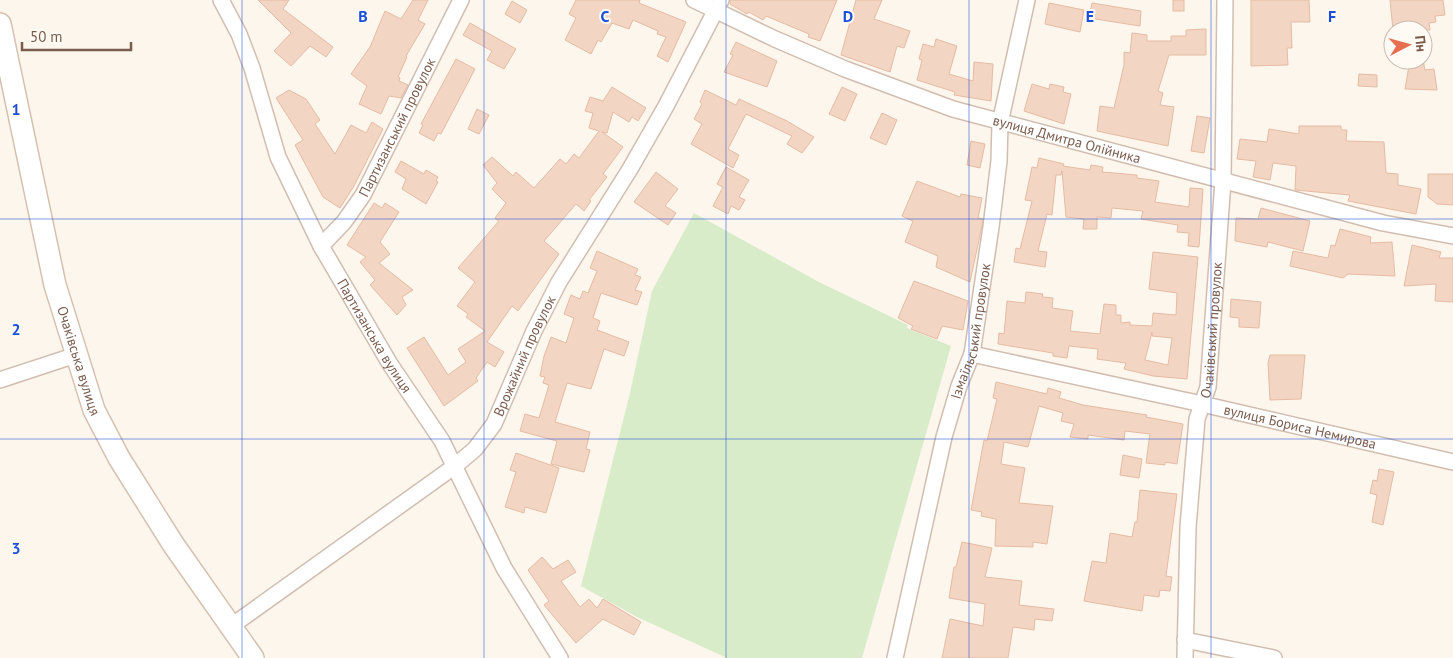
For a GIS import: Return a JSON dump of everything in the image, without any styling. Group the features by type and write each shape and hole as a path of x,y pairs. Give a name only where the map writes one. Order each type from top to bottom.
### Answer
{"street":[{"name":"Партизанська вулиця","path":"221,0 239,34 278,157 321,246 390,364 442,441 504,568 560,658"},
{"name":"Партизанський провулок","path":"321,246 344,222 363,194 461,0"},
{"name":"вулиця Дмитра Олійника","path":"694,0 718,5 845,69 953,109 1383,224 1453,236"},
{"name":"Ізмаїльський провулок","path":"895,658 944,437 959,386 972,354 999,161 1000,123 1026,0"},
{"name":"Очаківський провулок","path":"1185,658 1188,527 1197,419 1208,387 1223,181 1225,0"},
{"name":"Врожайний провулок","path":"230,626 455,466 475,449 494,424 530,339 559,282 635,161 718,5"},
{"name":"Очаківська вулиця","path":"0,24 55,285 94,410 119,458 173,544 252,658"},
{"name":"вулиця Бориса Немирова","path":"972,354 1202,404 1453,462"},
{"path":"0,380 76,355"},
{"path":"1185,640 1274,658"}],"green space":[{"path":"694,213 819,282 908,325 907,328 951,346 862,658 727,658 637,617 581,586 630,393 652,291"}],"building":[{"path":"258,0 289,0 283,9 333,47 326,57 310,46 291,66 274,51 291,33"},
{"path":"413,0 428,0 418,20 425,24 406,56 398,77 400,78 399,81 408,85 401,98 389,96 381,114 359,104 367,86 351,74 370,47 385,11 401,19"},
{"path":"576,0 640,0 639,3 686,22 668,62 657,56 666,37 657,34 658,31 633,20 629,29 612,23 601,42 598,40 591,54 565,40 576,18 569,14"},
{"path":"730,0 837,0 820,41 808,37 809,34 766,16 763,20 749,12 747,14 730,4"},
{"path":"856,0 882,0 874,19 910,31 904,48 897,46 890,72 841,55"},
{"path":"1173,0 1184,0 1184,11 1173,11"},
{"path":"1251,0 1309,0 1310,22 1291,22 1292,48 1287,48 1288,65 1251,66"},
{"path":"1390,0 1443,0 1445,15 1435,16 1436,22 1433,22 1433,20 1392,20"},
{"path":"512,1 527,10 520,23 505,14"},
{"path":"1049,3 1084,10 1080,32 1045,24"},
{"path":"1092,3 1141,11 1140,26 1089,18"},
{"path":"470,23 516,49 504,69 487,60 492,51 463,35"},
{"path":"1206,29 1206,55 1169,55 1158,91 1163,93 1160,105 1174,107 1168,146 1097,131 1100,106 1114,108 1124,65 1124,52 1130,53 1132,33 1147,35 1147,41 1171,41 1171,36 1186,36 1186,30"},
{"path":"936,39 957,46 949,74 973,81 974,62 993,64 991,101 954,95 955,92 917,80 922,60 919,59 923,44 934,47"},
{"path":"736,42 777,61 767,87 724,72 733,55 730,54"},
{"path":"456,59 475,69 441,134 438,133 434,141 419,133 423,125 421,124"},
{"path":"1434,69 1437,90 1405,89 1408,70"},
{"path":"1359,74 1377,75 1377,87 1358,86"},
{"path":"1032,84 1049,89 1050,84 1064,87 1063,92 1071,94 1064,124 1024,111"},
{"path":"612,87 646,108 638,121 632,117 629,122 613,112 607,133 602,132 623,147 603,174 607,177 589,200 591,201 584,211 576,204 544,241 559,254 518,311 512,306 487,342 504,352 495,367 487,362 476,378 478,381 444,406 407,348 424,337 448,375 466,362 458,349 485,331 466,317 468,314 457,306 475,282 458,268 499,221 495,218 506,203 492,189 497,183 483,165 492,157 513,176 516,172 534,188 560,159 566,164 574,154 579,158 599,131 589,128 593,113 585,111 590,97 603,101"},
{"path":"842,87 857,94 845,121 829,114"},
{"path":"289,90 306,99 320,120 315,124 335,154 351,125 366,133 372,122 383,129 354,186 340,208 323,197 295,145 303,140 276,98"},
{"path":"705,90 736,105 739,99 787,121 814,137 802,153 787,144 792,136 746,114 728,149 739,155 733,168 691,144 702,124 694,119 702,104 700,102"},
{"path":"477,109 489,115 479,134 468,129"},
{"path":"882,113 897,120 886,145 870,138"},
{"path":"1197,116 1210,118 1204,153 1191,151"},
{"path":"1299,126 1341,126 1341,130 1347,130 1346,141 1384,142 1386,173 1398,174 1398,185 1421,189 1416,214 1348,201 1350,195 1295,190 1296,166 1273,163 1270,180 1253,177 1256,161 1237,159 1240,139 1267,142 1269,129 1299,134"},
{"path":"971,141 985,144 980,168 967,165"},
{"path":"1039,158 1064,164 1063,166 1090,170 1091,165 1103,167 1102,172 1137,175 1137,178 1159,181 1155,202 1189,207 1190,188 1203,189 1199,247 1188,246 1189,233 1177,232 1178,225 1141,219 1143,211 1112,208 1111,218 1097,217 1097,229 1083,229 1084,219 1066,217 1062,171 1061,175 1056,175 1052,215 1047,214 1038,251 1047,252 1045,267 1014,262 1016,248 1020,249 1032,201 1025,200 1032,167 1037,168"},
{"path":"401,161 424,174 426,170 438,177 436,181 438,182 426,204 402,189 406,179 395,172"},
{"path":"726,167 749,180 739,197 745,200 739,210 731,206 728,214 713,206 723,187 717,184"},
{"path":"656,172 678,189 665,206 676,213 668,225 634,202"},
{"path":"1428,174 1453,174 1453,205 1437,204 1428,197"},
{"path":"917,181 960,197 961,194 982,198 978,218 983,219 982,226 970,282 936,267 938,256 905,242 913,221 902,216"},
{"path":"374,203 382,208 385,203 399,212 380,242 390,254 379,263 413,290 402,297 406,305 397,315 370,285 375,280 360,262 366,257 347,245"},
{"path":"1261,208 1310,221 1303,251 1268,242 1267,247 1235,241 1236,218 1258,219"},
{"path":"1340,229 1371,237 1370,243 1392,242 1395,276 1348,274 1343,278 1290,266 1293,251 1328,258 1331,245 1335,246"},
{"path":"1412,245 1441,252 1439,258 1453,258 1453,302 1435,301 1436,284 1404,286"},
{"path":"597,251 638,269 635,275 641,277 635,290 642,292 637,305 601,293 593,318 600,321 597,330 629,342 624,356 604,349 591,389 567,383 555,422 590,432 586,449 590,450 584,472 551,464 557,441 520,431 525,414 539,418 549,385 543,383 545,377 540,376 544,356 551,337 566,343 574,318 564,314 571,295 580,299 583,291 588,293 597,271 590,268"},
{"path":"1153,252 1198,257 1187,379 1153,376 1124,369 1126,363 1097,359 1098,349 1069,346 1067,358 1053,356 1053,353 998,344 999,333 1004,334 1007,301 1025,303 1026,292 1043,294 1042,297 1053,298 1052,308 1073,311 1070,331 1100,334 1104,304 1116,305 1116,315 1121,315 1121,323 1130,322 1130,325 1152,326 1153,313 1176,315 1177,293 1149,289","holes":["1152,332 1152,336 1172,338 1168,365 1145,360"]},
{"path":"914,281 968,301 963,330 942,326 937,339 911,329 913,326 898,318"},
{"path":"1231,299 1261,302 1259,328 1239,327 1239,318 1230,317"},
{"path":"1270,355 1305,355 1301,399 1270,400 1268,363"},
{"path":"996,382 1047,394 1048,388 1061,392 1059,398 1083,405 1147,415 1146,417 1183,424 1177,464 1165,462 1165,465 1146,463 1150,434 1125,431 1124,440 1088,435 1088,439 1070,437 1074,424 1061,421 1063,413 1039,406 1028,447 1004,442 1001,464 1025,468 1019,503 1053,506 1047,544 1033,542 1033,547 995,546 996,519 981,516 982,512 971,510 984,440 987,441 997,399 993,398"},
{"path":"516,453 559,468 546,513 525,507 524,513 505,507 516,472 510,470"},
{"path":"1123,455 1142,459 1139,478 1120,475"},
{"path":"1379,469 1394,472 1383,525 1372,522 1377,495 1370,493 1373,480 1377,481"},
{"path":"1140,490 1177,494 1166,576 1172,577 1170,591 1160,590 1159,597 1144,595 1142,611 1084,601 1092,561 1106,563 1110,533 1132,537 1135,522 1137,522"},
{"path":"962,542 992,548 985,577 1022,581 1019,605 1054,609 1052,621 1035,619 1034,630 1013,627 1008,658 942,658 950,619 983,626 985,604 949,598 954,567 956,567"},
{"path":"542,557 553,569 568,560 576,572 561,581 580,607 589,599 597,608 603,599 641,622 634,635 603,619 576,643 544,605 549,601 528,570"}]}
